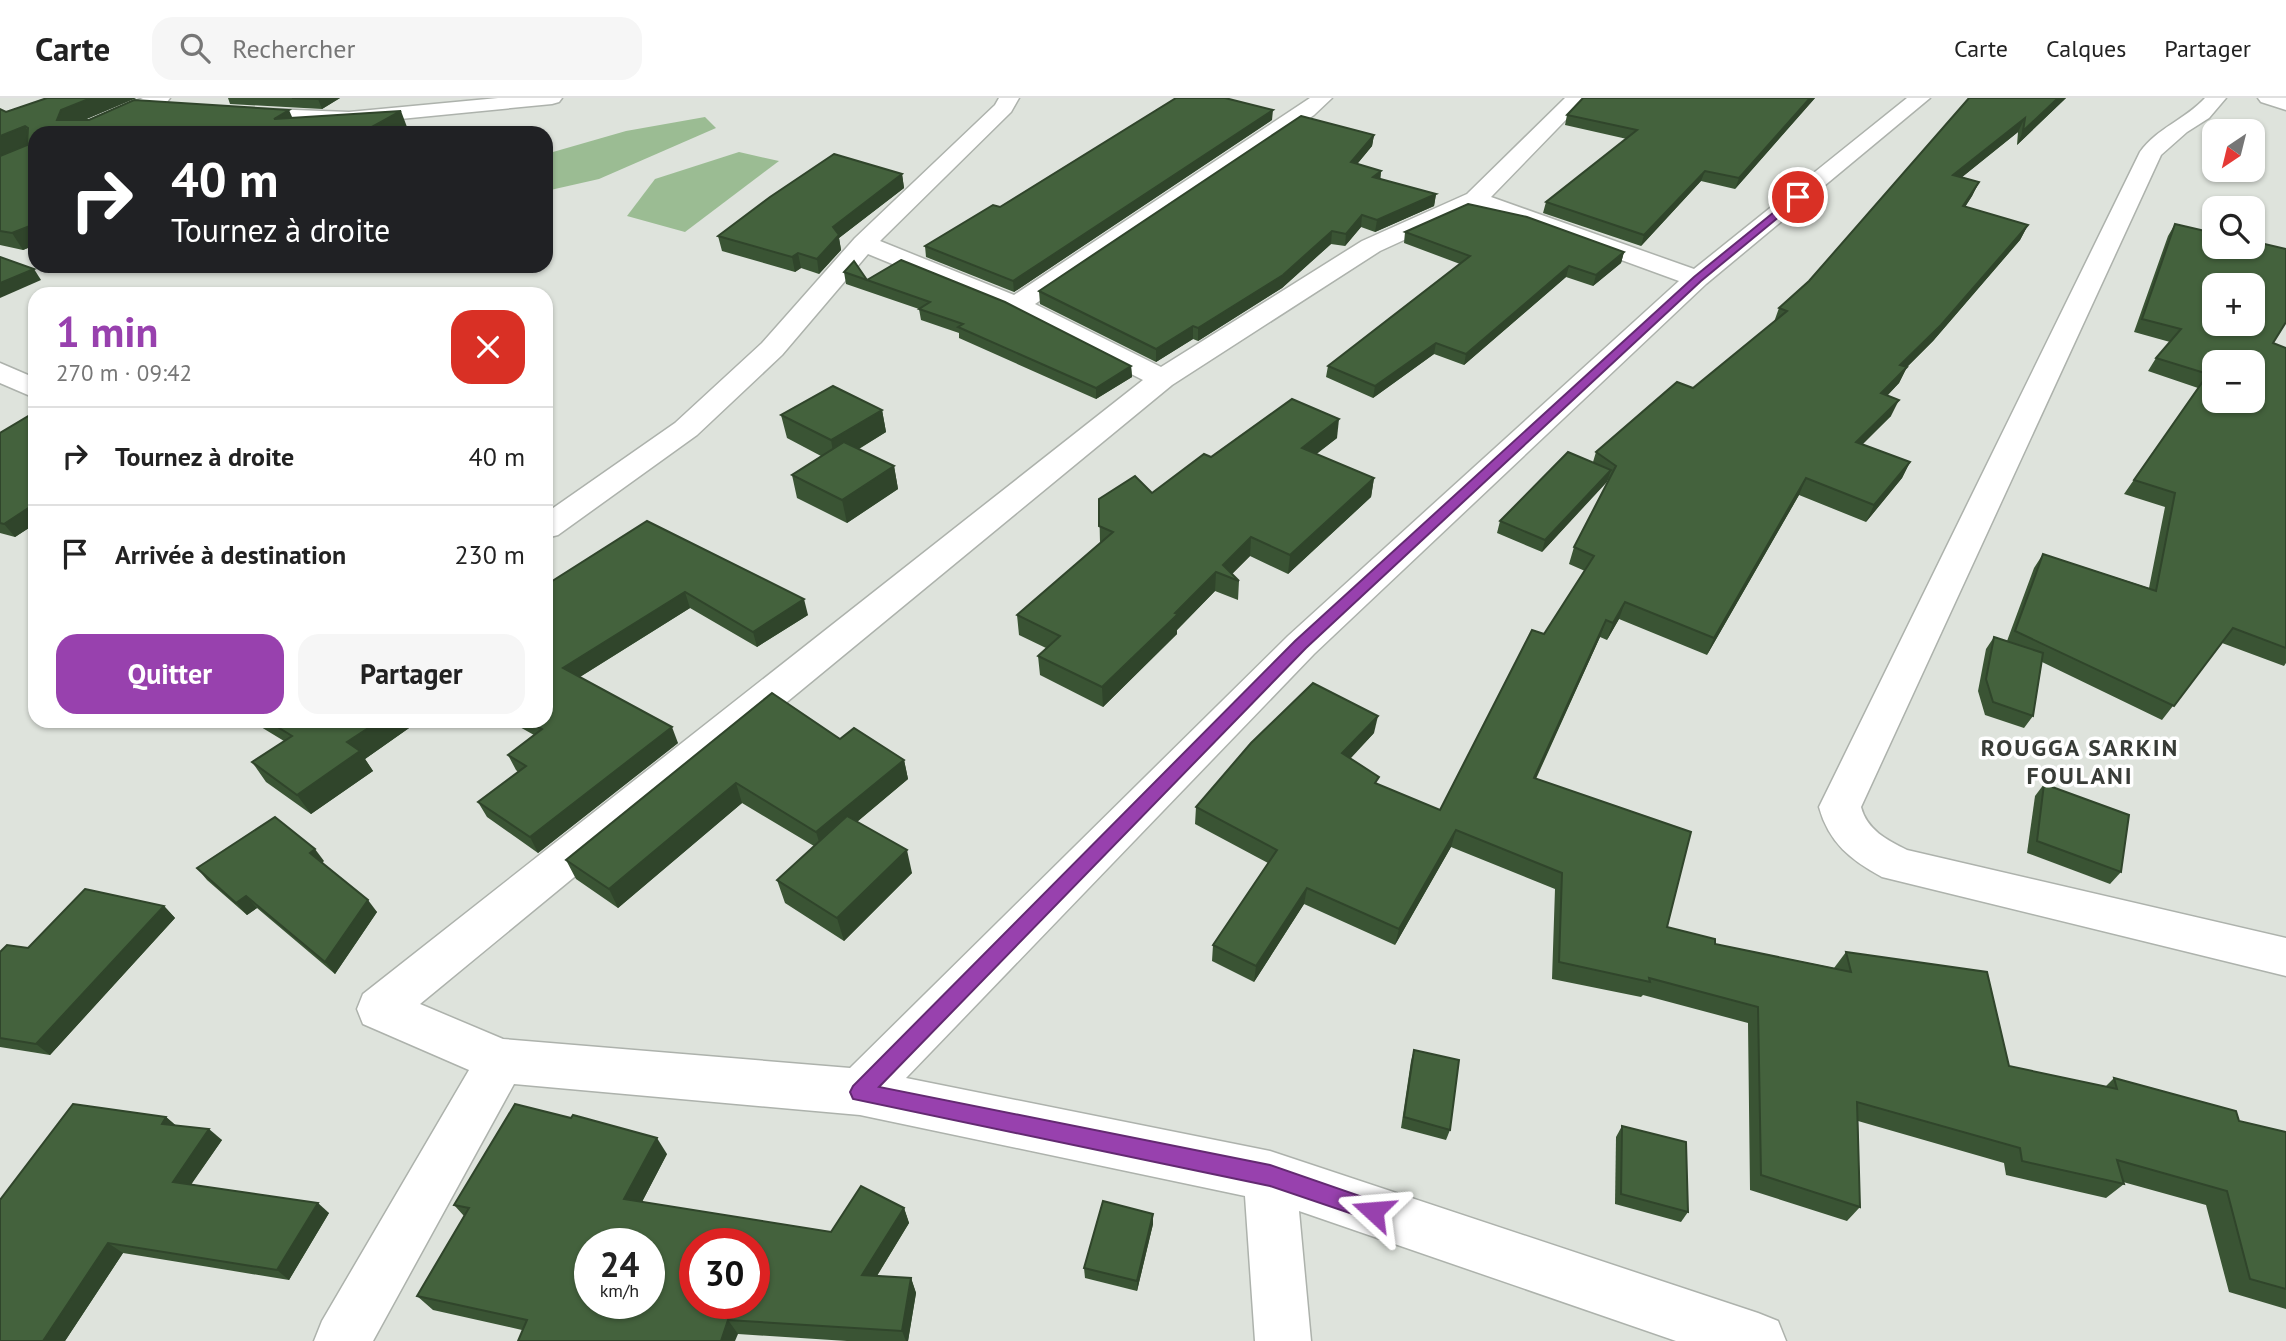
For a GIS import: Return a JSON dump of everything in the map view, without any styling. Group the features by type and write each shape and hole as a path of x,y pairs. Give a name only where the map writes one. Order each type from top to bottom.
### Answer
{"street":[{"path":"222,113 349,118 552,98"},
{"path":"553,523 686,429 772,349 864,243 1004,108 1009,98"},
{"path":"1016,305 1307,111 1322,98"},
{"path":"1577,98 1475,200 1371,246 1162,379 380,1009 501,1061 860,1092 1270,1176 1758,1341"},
{"path":"860,1092 1301,645 1697,279 1920,98"},
{"path":"2216,98 2202,114 2179,127 2151,152 1840,807 1844,827 1869,850 1897,865 2286,957"},
{"path":"2268,98 2286,104"},
{"path":"95,126 150,102 181,110"},
{"path":"1475,200 1697,279"},
{"path":"864,243 1016,305 1162,379"},
{"path":"0,372 28,386"},
{"path":"342,1341 501,1061"},
{"path":"1270,1176 1283,1341"}],"shaded area":[{"path":"705,117 716,128 599,179 553,189 553,152 626,131"},
{"path":"739,152 779,161 685,232 627,216 655,179"}],"building":[{"path":"47,98 91,98 61,110 57,120 89,120 134,100 289,110 274,119 401,111 374,126 25,126 0,136 0,109 6,112"},
{"path":"1176,98 1225,98 1273,110 1013,281 925,246 993,205 1000,207"},
{"path":"1583,98 1810,98 1739,178 1705,171 1644,235 1546,202 1637,130 1567,115"},
{"path":"1969,98 2058,98 2023,131 2025,118 1953,175 1979,182 1963,206 2028,225 1941,325 1900,365 1907,367 1881,393 1899,400 1856,442 1910,462 1874,505 1806,478 1714,638 1625,602 1613,623 1606,620 1534,778 1691,832 1667,927 1715,939 1715,944 1851,972 1846,952 1987,972 2009,1066 2117,1089 2114,1078 2236,1111 2239,1121 2286,1132 2286,1289 2250,1279 2227,1191 2117,1160 2124,1184 2022,1161 2020,1148 1857,1102 1860,1207 1761,1175 1758,1007 1649,978 1650,982 1559,962 1562,873 1456,830 1399,929 1307,888 1256,966 1213,945 1277,850 1196,807 1251,743 1313,683 1378,716 1342,753 1379,777 1375,783 1440,810 1532,630 1544,634 1594,556 1574,547 1616,466 1596,452 1677,382 1693,388 1787,311 1779,308 1809,281"},
{"path":"1301,116 1374,135 1351,162 1381,171 1373,177 1436,194 1377,220 1362,215 1346,234 1332,231 1283,275 1198,328 1193,326 1156,349 1039,291"},
{"path":"28,128 28,227 12,233 0,231 0,156 27,145"},
{"path":"834,154 902,174 833,227 839,235 817,259 798,253 792,257 718,236 770,197"},
{"path":"1468,204 1527,217 1624,252 1596,275 1569,266 1466,354 1436,343 1375,386 1328,366 1470,256 1405,232"},
{"path":"2175,224 2202,230 2202,259 2265,259 2265,244 2286,249 2286,322 2273,343 2286,348 2286,648 2233,628 2174,706 2015,631 2043,554 2156,591 2175,493 2134,480 2202,383 2202,413 2265,413 2265,350 2202,350 2202,372 2156,358 2181,329 2142,319"},
{"path":"0,257 28,267 28,271 0,283"},
{"path":"901,260 1005,302 1131,366 1096,388 958,327 963,324 919,309 930,302 844,272 854,261 867,280"},
{"path":"833,386 882,410 831,440 781,415"},
{"path":"1292,399 1339,419 1302,448 1374,478 1290,555 1251,537 1223,565 1239,581 1216,572 1175,613 1178,614 1102,687 1038,656 1060,636 1017,615 1113,532 1099,526 1099,499 1135,476 1152,493 1204,454 1211,457"},
{"path":"28,416 28,508 4,524 0,523 0,433"},
{"path":"844,442 894,466 842,500 792,475"},
{"path":"1568,452 1611,470 1545,540 1500,521"},
{"path":"647,521 804,599 753,632 685,592 563,668 672,727 530,837 478,802 526,766 508,755 540,728 553,728 553,581"},
{"path":"1994,637 2043,653 2033,716 1993,702 1986,679"},
{"path":"772,693 840,739 854,728 904,760 816,832 736,783 609,889 566,860"},
{"path":"279,728 368,728 347,742 360,751 297,795 252,762 292,736"},
{"path":"2044,784 2129,815 2121,872 2037,841"},
{"path":"847,816 907,850 837,918 777,880"},
{"path":"275,817 315,849 310,853 368,900 325,962 246,896 236,903 197,868"},
{"path":"85,889 164,906 36,1044 0,1038 0,952 7,945 28,948"},
{"path":"1414,1050 1459,1060 1450,1130 1404,1117"},
{"path":"73,1104 166,1117 162,1124 209,1129 173,1182 318,1203 277,1270 108,1243 43,1341 0,1341 0,1200"},
{"path":"515,1104 571,1118 573,1115 657,1138 624,1199 831,1232 861,1186 904,1208 862,1275 911,1278 902,1331 728,1320 721,1341 518,1341 527,1320 417,1296 469,1208 454,1205"},
{"path":"1622,1126 1686,1142 1688,1212 1621,1194"},
{"path":"1103,1201 1153,1214 1137,1281 1084,1268"}],"district":[{"name":"ROUGGA SARKIN FOULANI","path":"2080,762"}],"route":[{"path":"1373,1211 1270,1176 860,1092 1301,645 1697,279 1798,197"}]}
